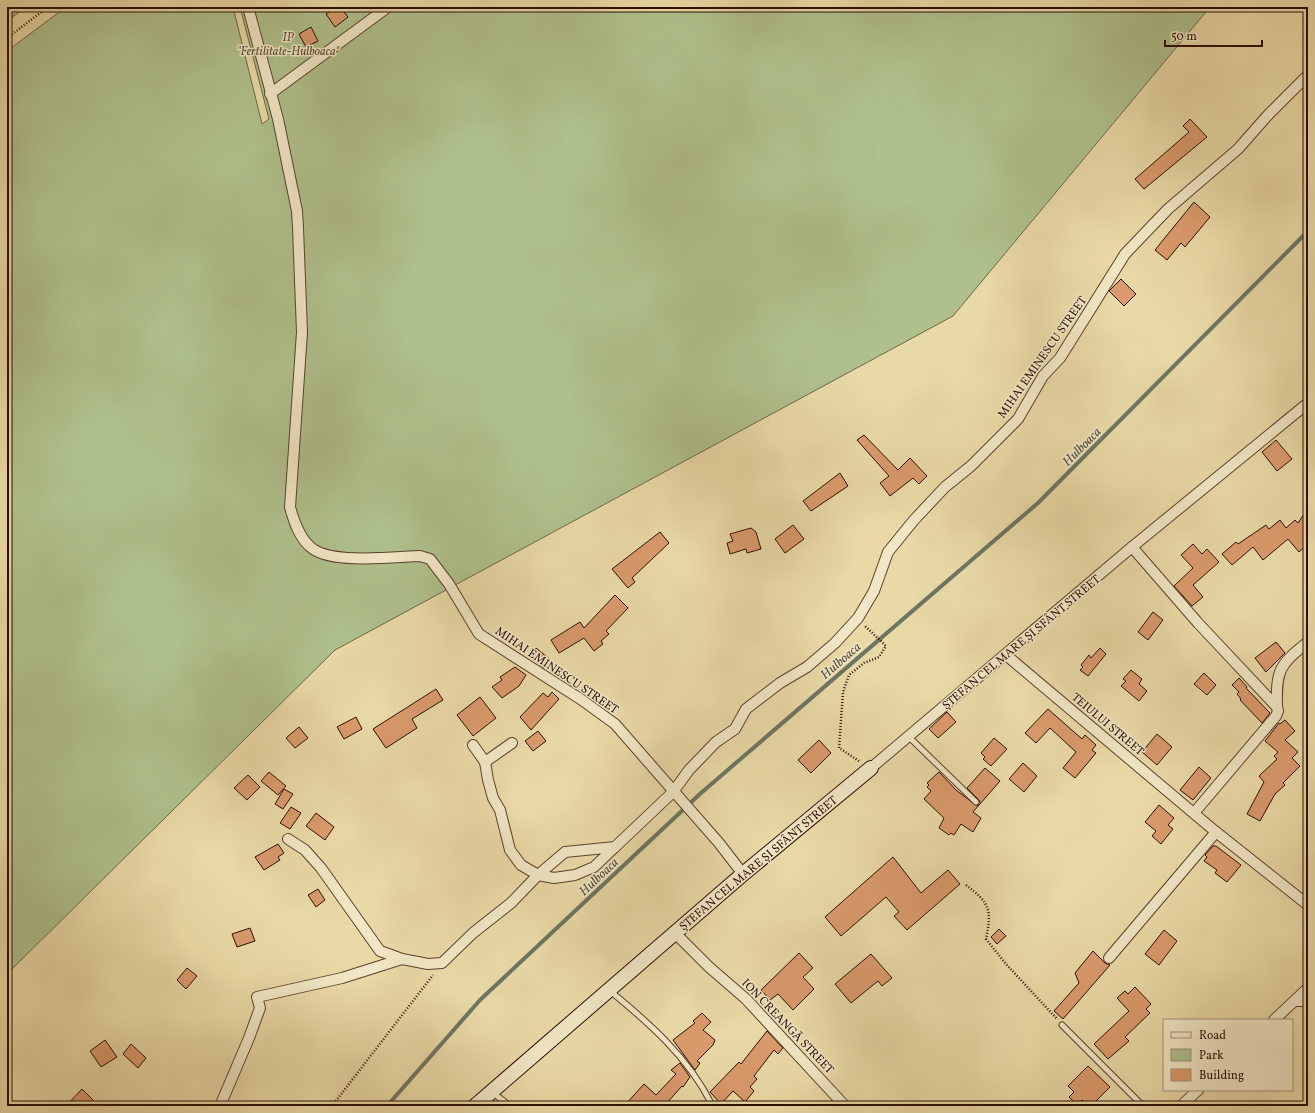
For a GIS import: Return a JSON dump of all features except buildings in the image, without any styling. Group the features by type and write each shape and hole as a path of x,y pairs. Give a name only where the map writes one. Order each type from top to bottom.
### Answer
{"street":[{"name":"MIHAI EMINESCU STREET","path":"248,7 270,94 278,119 297,211 302,332 290,507 298,531 313,549 323,554 338,558 425,557 430,559 449,584 479,634 582,700 615,724 676,796 697,818 743,874"},
{"path":"270,94 388,7"},
{"name":"MIHAI EMINESCU STREET","path":"473,745 485,762 493,798 500,810 510,850 521,865 538,874 554,878 575,875 594,867 615,847 676,796 689,770 716,742 735,729 746,709 780,683 807,667 835,643 854,622 874,591 888,552 914,520 945,487 971,466 1018,419 1043,376 1060,358 1125,254 1168,209 1238,149 1268,115 1308,75"},
{"name":"ȘTEFAN CEL MARE ȘI SFÂNT STREET","path":"475,1106 743,874 909,737 1132,547 1308,403"},
{"path":"1132,547 1198,623 1277,707"},
{"path":"1194,813 1276,716 1278,711 1278,674 1283,664 1290,656 1308,642"},
{"name":"TEIULUI STREET","path":"1006,654 1216,832 1308,905"},
{"path":"485,762 512,743"},
{"path":"1109,958 1216,832"},
{"path":"288,839 305,850 321,868 380,952 402,959 428,964 442,963 473,933 511,903 538,874 565,852 615,847"},
{"name":"ION CREANGĂ STREET","path":"675,933 709,967 746,999 845,1106"},
{"path":"220,1106 260,1008 257,997 342,978 402,959"},
{"path":"1275,1019 1308,988"},
{"path":"1295,1001 1308,1001"},
{"path":"1181,1106 1197,1091"}],"lane":[{"path":"909,737 976,802"},
{"path":"609,990 660,1033 689,1067 705,1090 712,1103 709,1106"},
{"path":"1062,1025 1143,1106"},
{"path":"491,1091 510,1106"}],"path":[{"path":"7,38 48,7"},
{"path":"871,768 839,748 843,692 849,675 864,663 879,657 886,646 873,634"},
{"path":"966,885 978,893 988,908 990,920 986,939 1006,964 1062,1025"},
{"path":"332,1106 442,963"}],"green space":[{"path":"7,7 26,7 7,21"},
{"name":"IP \"Fertilitate-Hulboaca\"","path":"66,7 233,7 262,124 269,119 240,7 1210,7 953,316 335,650 7,974 7,51"}],"waterway":[{"name":"Hulboaca","path":"387,1106 480,1000 701,793 1038,503 1308,231"}]}
